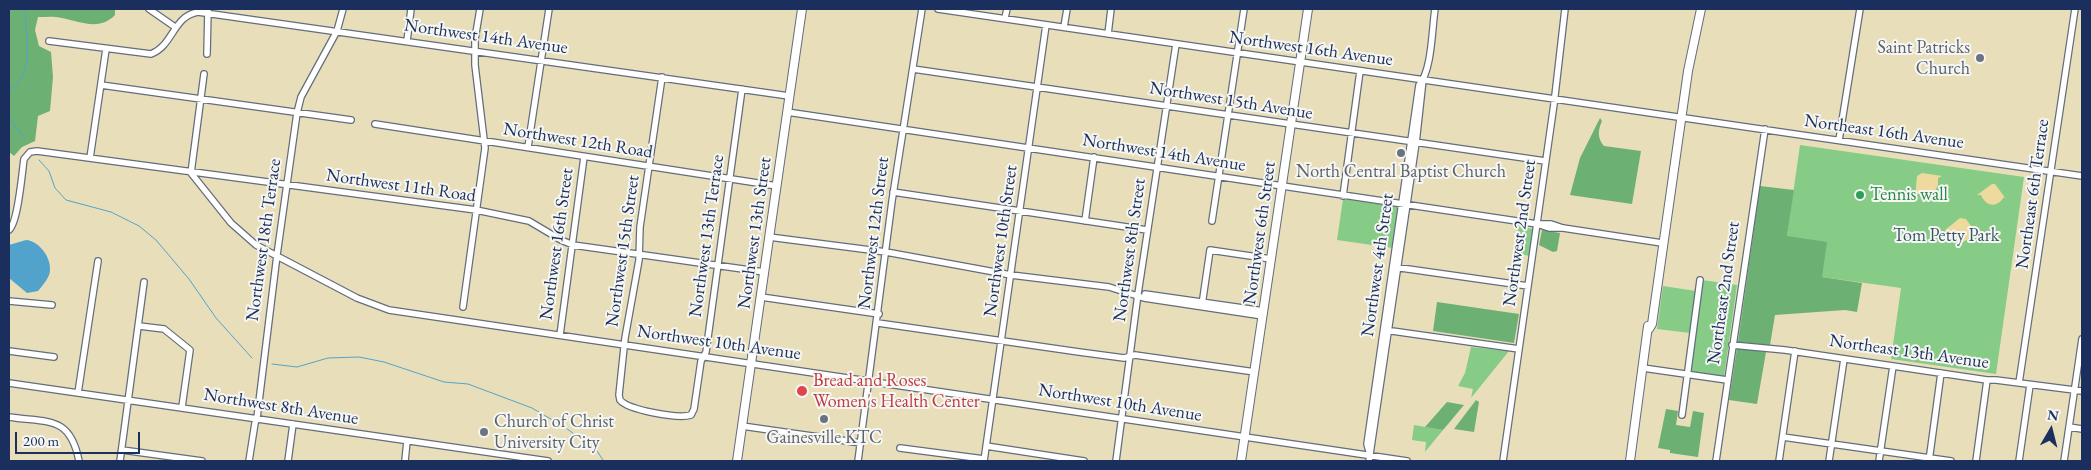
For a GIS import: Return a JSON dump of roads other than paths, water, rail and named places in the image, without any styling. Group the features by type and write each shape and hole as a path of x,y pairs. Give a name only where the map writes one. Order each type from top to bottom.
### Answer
{"main road":[{"name":"Northwest 13th Street","path":"737,461 802,9"},
{"name":"Northwest 6th Street","path":"1241,461 1308,9"},
{"path":"1630,461 1649,328 1654,278 1657,275 1688,71 1702,9"}],"street":[{"path":"149,9 175,28"},
{"name":"Northwest 18th Terrace","path":"249,461 254,423 257,418 297,113 305,88 338,31 343,9"},
{"path":"407,41 412,9"},
{"path":"463,307 485,148 475,51 480,9"},
{"path":"528,147 549,9"},
{"name":"Northwest 12th Street","path":"858,461 878,323 893,192 922,9"},
{"name":"Northwest 16th Avenue","path":"938,9 1681,117"},
{"path":"1005,18 1007,9"},
{"path":"1064,27 1067,9"},
{"path":"1108,34 1111,9"},
{"path":"1212,222 1244,9"},
{"name":"Northwest 4th Street","path":"1369,458 1413,143 1423,80 1427,68 1435,9"},
{"name":"Northwest 2nd Street","path":"1503,461 1564,9"},
{"path":"1839,140 1860,9"},
{"name":"Northeast 6th Terrace","path":"2020,383 2074,9"},
{"path":"207,54 210,17 208,11"},
{"name":"Northwest 14th Avenue","path":"49,41 152,54 163,47 175,28 190,13 208,11 789,96"},
{"name":"Northwest 10th Street","path":"984,460 1046,25"},
{"name":"Northwest 8th Street","path":"1116,461 1147,230 1176,44"},
{"path":"90,158 106,49"},
{"name":"Northwest 15th Avenue","path":"913,69 1545,161"},
{"path":"1343,196 1360,71"},
{"path":"191,173 204,74"},
{"name":"Northwest 15th Street","path":"662,77 640,227 639,254 625,344 620,400 632,408 678,416 691,415"},
{"path":"101,85 351,120"},
{"name":"Northwest 13th Terrace","path":"691,415 694,409 704,356 742,89"},
{"name":"Northwest 14th Avenue","path":"787,112 1094,157 1157,169 1536,224 1543,223 1563,228 1662,243"},
{"name":"Northeast 16th Avenue","path":"1681,117 2082,176"},
{"name":"Northwest 12th Road","path":"374,124 777,186"},
{"name":"Northeast 2nd Street","path":"1716,461 1765,129"},
{"name":"Northwest 11th Road","path":"9,230 15,217 24,159 27,154 37,151 476,210 529,221 572,245 764,272"},
{"name":"Northwest 16th Street","path":"560,334 584,157"},
{"path":"1085,221 1094,157"},
{"name":"Northwest 10th Avenue","path":"191,173 231,223 256,244 357,298 389,310 994,399 1369,458 1407,461"},
{"path":"893,192 1147,230"},
{"path":"770,237 886,252 1011,275 1109,287 1138,294 1263,313"},
{"path":"1202,304 1207,255 1210,250 1271,259"},
{"path":"78,393 98,262"},
{"path":"1396,267 1528,286"},
{"path":"1682,415 1700,280"},
{"path":"120,461 144,282"},
{"path":"761,297 879,314"},
{"path":"9,300 52,305"},
{"path":"878,323 1124,358 1135,355 1254,372"},
{"path":"139,326 164,329 190,350 182,407"},
{"path":"1387,330 1519,349"},
{"path":"2064,461 2082,339"},
{"name":"Northeast 13th Avenue","path":"1732,345 1795,351 1987,380 2082,392"},
{"path":"9,351 54,357"},
{"path":"1779,461 1795,351"},
{"path":"1829,461 1844,359"},
{"path":"1879,461 1893,366"},
{"path":"1643,368 1728,380"},
{"path":"1929,460 1941,373"},
{"path":"1976,461 1987,380"},
{"name":"Northwest 8th Avenue","path":"9,383 548,461"},
{"path":"2020,461 2030,385"},
{"path":"9,417 57,424 65,428 72,436 79,461"},
{"path":"288,461 293,424"},
{"path":"742,426 861,443"},
{"path":"2069,427 2082,430"},
{"path":"1783,437 1929,460 1951,461"},
{"path":"405,461 408,441"},
{"path":"986,446 1084,461"},
{"path":"900,448 984,460"},
{"path":"122,450 202,461"}],"water":[{"path":"26,240 35,243 43,250 50,265 50,273 44,284 38,291 27,293 9,278 9,245"}],"waterway":[{"path":"9,90 18,83 26,64 26,9"},
{"path":"9,118 25,139"},
{"path":"39,160 49,171 55,188 66,200 111,212 139,226 156,240 189,279 216,318 252,358"},
{"path":"272,364 297,367 328,358 359,357 384,362 444,382 468,384 532,408 566,428 597,451 603,460"}],"place":[{"name":"Saint Patricks Church","path":"1980,58"},
{"name":"North Central Baptist Church","path":"1401,153"},
{"name":"Tennis wall","path":"1860,195"},
{"name":"Bread and Roses Women's Health Center","path":"802,391"},
{"name":"Gainesville KTC","path":"824,419"},
{"name":"Church of Christ University City","path":"484,432"}],"park label":[{"name":"Tom Petty Park","path":"1946,236"}]}
